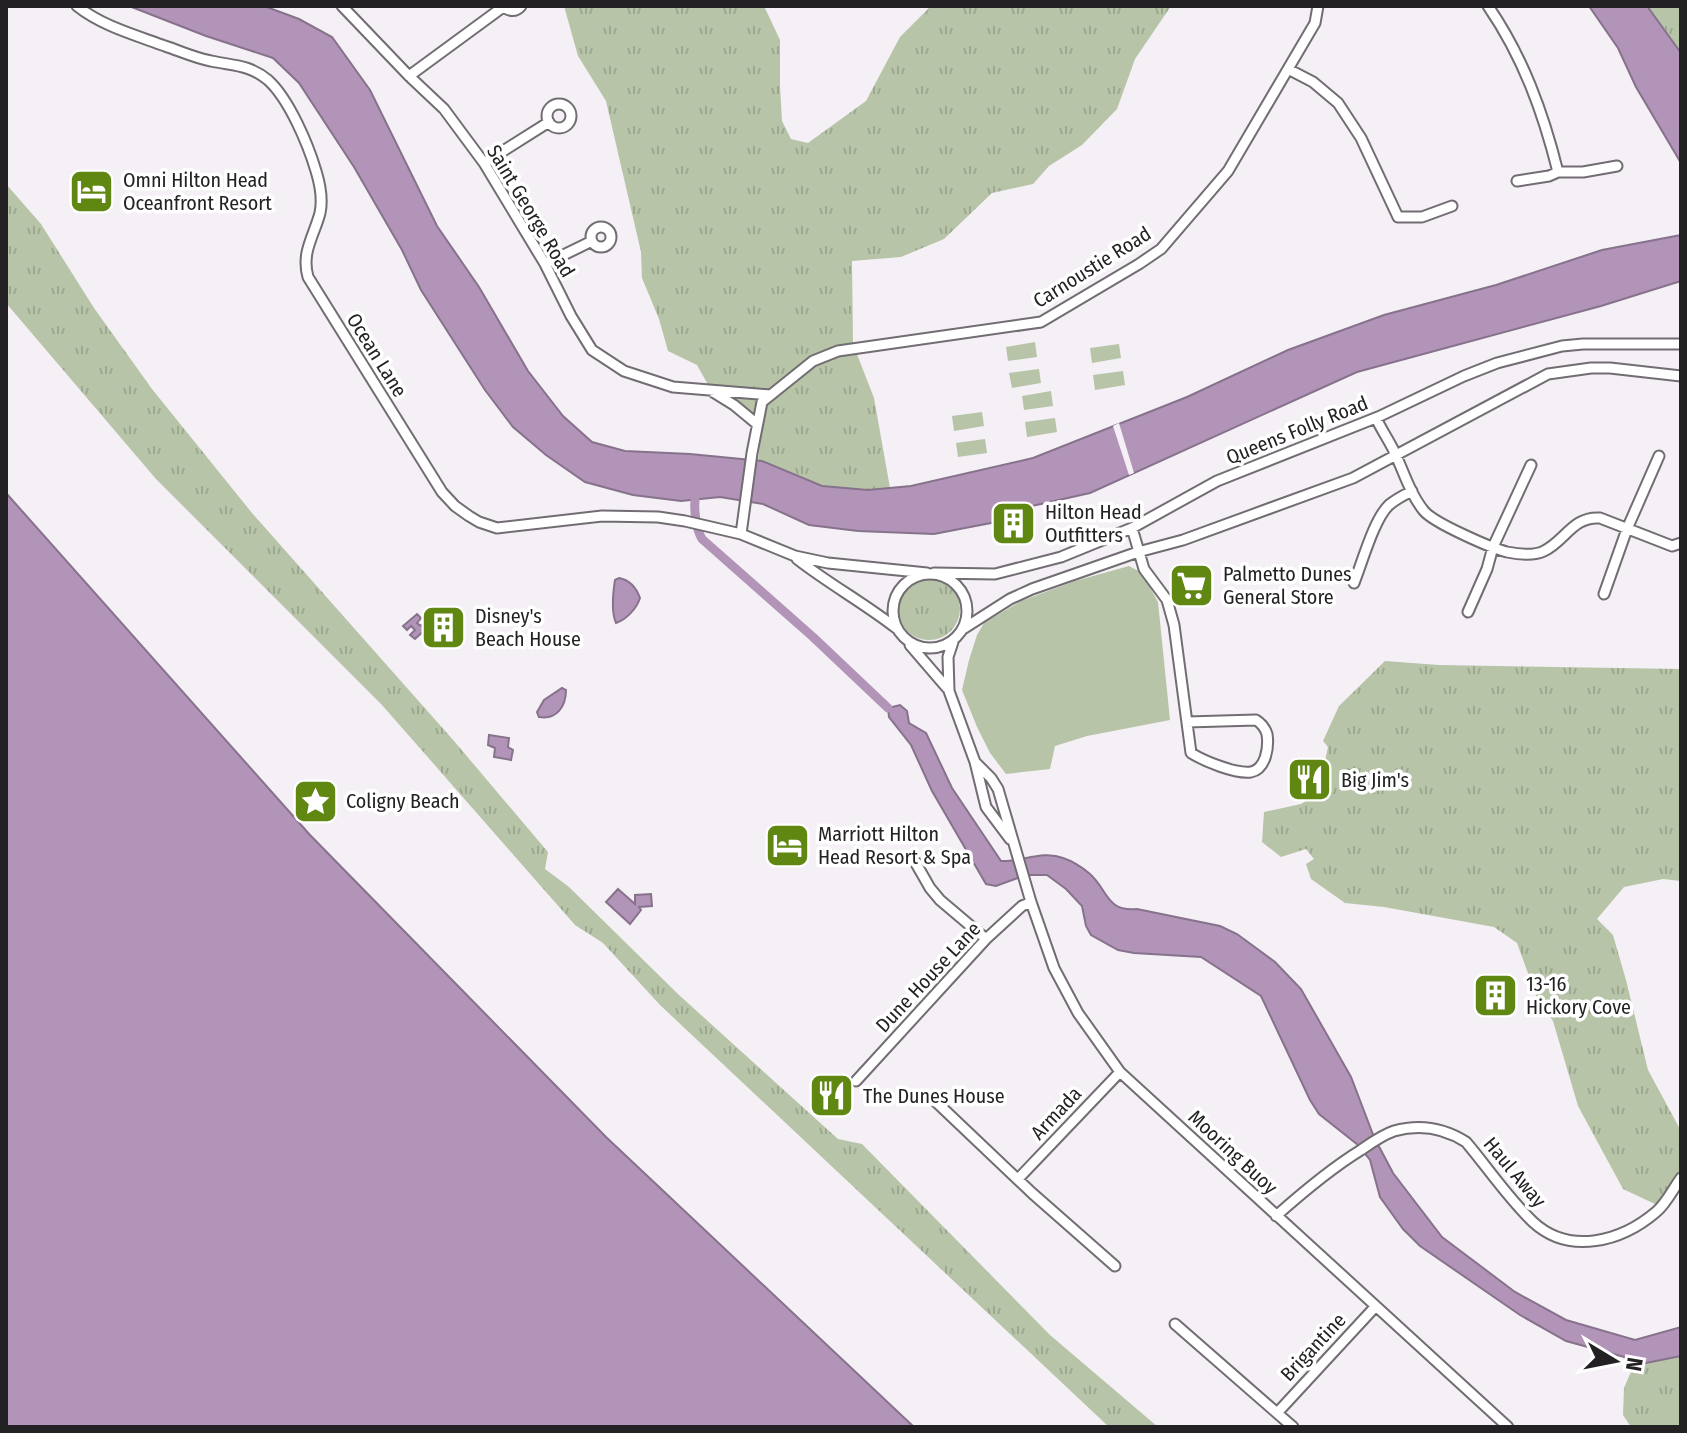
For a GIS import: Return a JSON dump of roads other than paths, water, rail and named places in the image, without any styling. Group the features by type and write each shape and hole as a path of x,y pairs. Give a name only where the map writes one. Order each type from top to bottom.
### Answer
{"street":[{"name":"Ocean Lane","path":"77,6 89,16 145,39 213,62 238,64 256,72 280,94 302,135 321,188 320,214 306,254 308,277 442,492 455,506 479,522 497,528 602,516 650,516 741,534 795,556 930,573"},
{"name":"Saint George Road","path":"342,6 444,109 484,163 592,350 624,371 673,387 770,395"},
{"path":"409,76 503,6 511,11 521,6"},
{"name":"Carnoustie Road","path":"741,534 762,402 813,361 838,351 1041,322 1161,249 1228,171 1315,23 1318,6"},
{"path":"1488,6 1534,90 1558,172"},
{"path":"1288,69 1313,82 1338,103 1361,138 1398,217 1422,217 1452,206"},
{"path":"484,163 549,122"},
{"path":"1517,181 1558,172 1583,172 1617,166"},
{"path":"545,264 592,241"},
{"name":"Queens Folly Road","path":"930,573 995,574 1061,557 1132,528 1217,481 1376,418 1497,363 1562,346 1681,344"},
{"path":"963,629 967,608 963,594 948,578 930,573 910,579 897,593 892,611 897,629 905,640 922,648 944,646 963,629 1019,594 1138,552 1183,540 1353,478 1548,374 1610,368 1681,376"},
{"name":"Saint George Road","path":"710,390 757,424"},
{"path":"1376,418 1421,507 1437,522 1493,547 1526,554 1543,552 1588,518 1600,518 1672,546 1681,543"},
{"path":"1604,594 1627,529 1659,456"},
{"path":"1468,612 1493,547 1531,465"},
{"path":"1354,583 1384,511 1395,500 1412,491"},
{"path":"1132,528 1144,569 1167,600 1174,625 1191,753 1209,763 1251,772 1265,760 1267,735 1262,724 1256,720 1187,722"},
{"name":"Ocean Lane","path":"795,556 897,629"},
{"name":"Mooring Buoy","path":"905,640 949,691 975,762 986,807 1014,846"},
{"name":"Mooring Buoy","path":"949,691 948,657 953,640"},
{"name":"Mooring Buoy","path":"975,762 998,789 1054,968 1097,1043 1120,1072 1508,1427"},
{"path":"914,860 940,900 986,939"},
{"name":"Dune House Lane","path":"856,1081 986,939 1022,906 1031,902"},
{"name":"Armada","path":"1018,1179 1120,1072"},
{"path":"933,1099 1115,1266"},
{"name":"Haul Away","path":"1276,1216 1311,1185 1380,1137 1417,1127 1453,1133 1466,1142 1535,1224 1560,1238 1580,1243 1617,1237 1657,1211 1681,1178"},
{"name":"Brigantine","path":"1278,1412 1375,1307"},
{"name":"Brigantine","path":"1175,1324 1293,1427"}],"waterway":[{"path":"695,500 696,520 702,539 888,708"}],"place":[{"name":"Omni Hilton Head Oceanfront Resort","path":"92,192"},
{"name":"Hilton Head Outfitters","path":"1014,523"},
{"name":"Palmetto Dunes General Store","path":"1192,586"},
{"name":"Disney's Beach House","path":"444,627"},
{"name":"Big Jim's","path":"1310,780"},
{"name":"Coligny Beach","path":"315,801"},
{"name":"Marriott Hilton Head Resort & Spa","path":"787,846"},
{"name":"13-16 Hickory Cove","path":"1495,995"},
{"name":"The Dunes House","path":"832,1096"}]}
